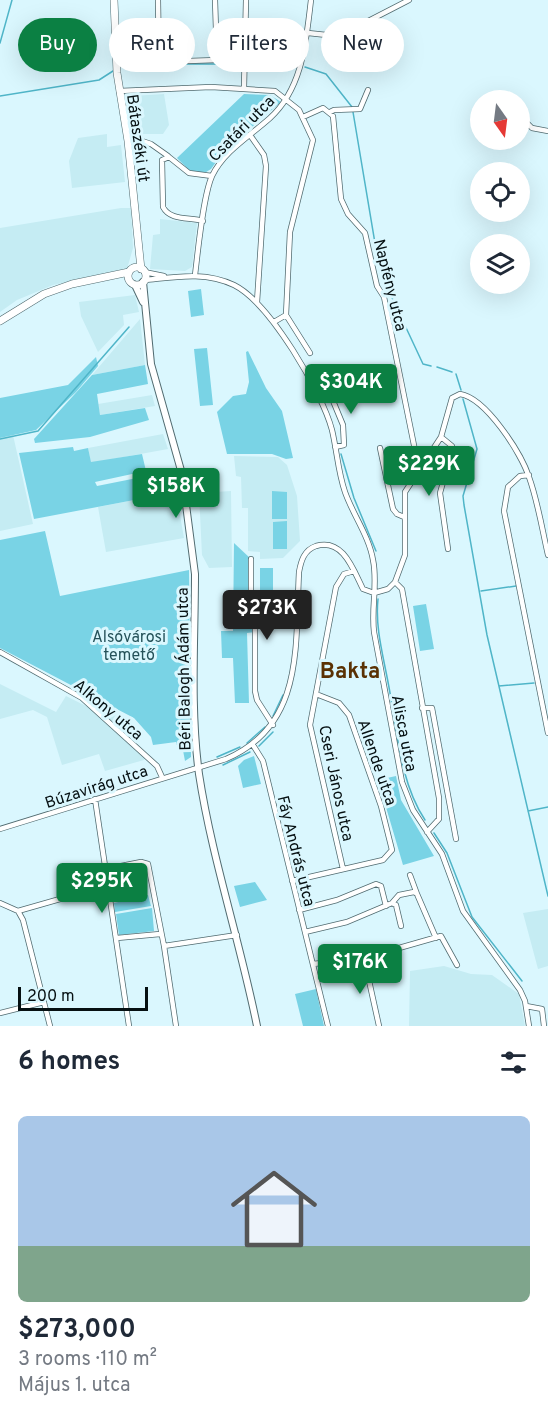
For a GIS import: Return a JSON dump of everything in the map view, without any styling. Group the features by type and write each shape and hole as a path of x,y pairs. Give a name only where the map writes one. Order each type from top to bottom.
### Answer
{"main road":[{"name":"Bátaszéki út","path":"114,0 119,92 129,146 137,243"},
{"path":"132,284 130,271 137,243"},
{"path":"137,243 143,276"},
{"path":"0,321 44,294 72,284 130,271 143,276"},
{"path":"105,278 132,284 143,276"}],"street":[{"path":"158,0 158,18"},
{"path":"195,61 217,60 215,0"},
{"path":"244,88 247,60 246,0"},
{"name":"Csatári utca","path":"309,22 311,0"},
{"path":"309,33 328,36 345,33 409,0"},
{"name":"Csatári utca","path":"195,275 212,176 227,154 271,117 286,98 298,72"},
{"path":"119,92 244,88 275,91 286,98 303,117 313,140 290,232 286,315 310,353"},
{"path":"303,117 316,109 330,112 360,109 368,90"},
{"name":"Napfény utca","path":"330,112 335,124 341,199 348,214 365,233 377,286 384,297 418,470"},
{"path":"530,126 548,131"},
{"path":"250,135 264,155 266,166 257,302"},
{"path":"133,138 151,144 189,173 212,176"},
{"path":"169,156 163,159 161,165 163,207 171,216 204,221"},
{"name":"Alisca utca","path":"143,276 195,275 234,285 257,302 274,322 325,410 346,493 372,553 375,571 371,608 374,632 401,780 413,810 442,854 463,911 520,990 526,1006"},
{"name":"Béri Balogh Ádám utca","path":"143,276 151,364 182,474 195,574 195,734 198,766 208,830 237,935 257,1026"},
{"name":"Béri Balogh Ádám utca","path":"132,284 146,310"},
{"path":"274,322 286,315"},
{"path":"319,367 343,425 344,445 335,447"},
{"path":"273,725 291,686 302,559 312,548 330,545 345,556 363,589 374,593 388,589 395,582 405,555 405,492 441,437 452,398 460,394 466,395 491,414 528,475 548,555"},
{"path":"441,437 452,450 440,494 448,549"},
{"path":"380,448 393,509 404,517"},
{"path":"528,475 520,476 508,487 504,511 548,733"},
{"path":"250,559 251,605 255,621 255,691 257,700 273,725"},
{"name":"Cseri János utca","path":"343,869 310,725 336,586 344,574 354,571"},
{"path":"395,582 402,588 440,814 436,824 427,832"},
{"name":"Alkony utca","path":"0,652 82,698 157,766 162,777"},
{"name":"Allende utca","path":"316,694 339,703 349,715 381,806 392,847 389,855 383,860 343,869"},
{"path":"422,708 432,708 456,839"},
{"name":"Búzavirág utca","path":"0,829 226,759 253,745 273,725"},
{"name":"Fáy András utca","path":"253,745 263,760 328,1026"},
{"path":"94,799 129,1026"},
{"path":"106,869 141,862 148,864 164,946 176,1026"},
{"path":"292,881 343,869"},
{"path":"410,875 436,938"},
{"path":"299,910 338,900 376,884 381,886 386,906"},
{"path":"305,932 347,922 393,903 399,896 414,892 417,894"},
{"path":"18,911 67,897"},
{"path":"0,903 18,911 23,920 50,1026"},
{"path":"393,903 396,905 401,926"},
{"path":"117,938 160,934"},
{"path":"164,946 237,935"},
{"path":"314,964 364,958 441,936 445,938 457,965"},
{"path":"364,958 379,1026"},
{"path":"0,1013 44,1002"},
{"path":"529,1026 526,1006 542,1009 544,1026"}],"shaded area":[{"path":"164,94 169,125 163,134 136,134 133,96"},
{"path":"107,134 107,147 121,145 125,182 72,188 69,161 78,138"},
{"path":"131,208 133,248 127,269 53,285 17,300 0,312 0,228"},
{"path":"160,219 197,223 192,267 185,271 150,269 153,235 160,234"},
{"path":"135,295 139,312 123,315 124,325 98,352 81,316 79,302"},
{"path":"140,319 145,365 92,375"},
{"path":"152,395 155,406 100,415 98,404"},
{"path":"163,434 168,449 91,463 88,448"},
{"path":"13,435 33,524 0,531 0,438"},
{"path":"234,456 278,457 287,465 297,496 300,541 283,558 260,559 260,552 248,551 248,508 242,508 241,477 236,476"},
{"path":"231,491 232,567 209,568 202,555 199,493"},
{"path":"176,492 184,538 106,552 98,507"},
{"path":"0,684 56,712 66,696 88,707 95,699 126,718 117,727 147,755 144,760 105,771 99,754 62,765 47,717 33,710 0,719"},
{"path":"548,909 548,966 538,969 523,913"},
{"path":"444,966 471,974 492,975 519,994 525,1026 409,1026 410,971"}],"green space":[{"path":"244,94 270,95 281,102 224,151 211,169 203,174 189,170 177,158"},
{"path":"201,289 204,315 191,317 188,291"},
{"path":"207,348 213,405 200,406 194,349"},
{"path":"248,351 266,388 282,411 293,458 286,459 272,454 227,454 217,412 233,396 246,394 249,382 246,352"},
{"path":"96,357 98,366 76,392 36,430 0,438 0,398 68,385"},
{"path":"145,365 148,384 97,394 100,415 145,408 149,420 90,437 35,443 34,439 92,375"},
{"path":"73,447 74,451 88,448 91,462 142,454 146,471 95,482 97,486 147,476 150,497 34,519 19,453"},
{"path":"272,491 287,492 287,519 272,519"},
{"path":"287,521 287,549 273,549 273,522"},
{"name":"Alsóvárosi temető","path":"45,531 60,596 189,570 191,757 185,761 182,745 176,745 176,742 153,745 151,737 134,718 0,648 0,540"},
{"path":"234,543 251,559 251,605 255,632 247,633 249,703 235,703 233,658 222,658 221,631 233,631"},
{"path":"260,568 273,568 273,594 260,595"},
{"path":"426,604 434,649 420,651 413,606"},
{"path":"254,756 261,784 243,788 238,766 244,760"},
{"path":"396,776 401,800 434,856 403,865 378,780"},
{"path":"255,882 267,900 240,907 234,886"},
{"path":"148,895 151,906 115,912 114,903"},
{"path":"152,908 154,931 119,935 116,914"},
{"path":"316,989 324,1026 303,1026 295,994"}],"waterway":[{"path":"0,43 12,0"},
{"path":"195,64 207,64"},
{"path":"309,68 326,74 352,107"},
{"path":"0,96 99,80 111,72"},
{"path":"353,112 379,267"},
{"path":"380,272 423,364 431,366"},
{"path":"0,439 38,431 129,327"},
{"path":"437,367 452,372"},
{"path":"456,374 461,390"},
{"path":"463,399 477,449 463,496 464,505 487,635 548,896"},
{"path":"341,454 354,498 376,551"},
{"path":"481,591 516,586"},
{"path":"378,599 380,641 400,753 416,805 425,820"},
{"path":"499,686 534,683"},
{"path":"273,716 283,695"},
{"path":"247,743 265,727"},
{"path":"259,746 273,732"},
{"path":"217,757 240,747"},
{"path":"223,765 250,752"},
{"path":"528,811 548,807"},
{"path":"434,833 447,853 472,917 522,981"}],"district":[{"name":"Bakta","path":"350,670"}]}
